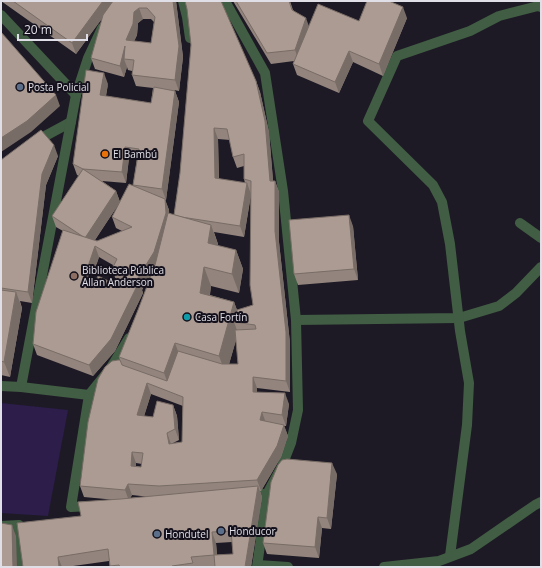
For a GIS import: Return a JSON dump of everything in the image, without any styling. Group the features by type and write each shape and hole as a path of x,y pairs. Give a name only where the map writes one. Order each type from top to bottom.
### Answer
{"street":[{"path":"183,1 192,48"},
{"path":"225,1 265,73 283,191 296,320 298,410 291,443 282,466 267,494 258,566 288,567"},
{"path":"450,556 467,425 468,382 450,244 442,202 432,185 368,120 397,56 470,31 499,16 538,6 541,7"},
{"path":"1,15 76,95"},
{"path":"21,387 76,95 88,58 108,18"},
{"path":"22,149 71,122"},
{"path":"520,223 541,238"},
{"path":"296,320 459,318 499,306 516,293 541,267"},
{"path":"70,519 70,507 89,395 110,369 134,330"},
{"path":"1,386 89,395"},
{"path":"252,495 267,494"},
{"path":"384,567 439,561 471,549 541,502"},
{"path":"70,507 102,505"},
{"path":"1,526 23,525 20,567"}],"shaded area":[{"path":"1,403 68,410 48,516 1,513"}],"building":[{"path":"13,1 103,1 72,43"},
{"path":"113,1 173,1 179,46 175,80 132,75 134,60 124,59 125,46 120,66 91,58 103,15","holes":["139,8 147,8 155,17 151,43 126,40 133,24 134,12"]},
{"path":"185,1 221,1 256,81 265,121 270,181 275,181 275,231 286,332 286,381 253,377 253,392 285,393 282,415 262,412 260,420 284,425 277,446 257,480 159,486 128,484 125,490 80,486 88,422 98,379 105,367 112,361 120,360 122,365 167,381 178,351 222,364 238,364 235,330 256,329 255,325 234,322 237,310 253,305 250,285 251,181 244,179 244,154 233,157 227,129 214,128 215,178 247,183 240,226 174,215 180,173 191,45","holes":["147,383 183,397 182,442 169,444 167,433 175,429 173,405 157,401 153,417 137,415","132,452 143,453 141,467 131,466"]},
{"path":"236,1 289,1 292,10 306,18 295,50 267,53"},
{"path":"367,1 389,1 403,7 379,64 349,51 335,82 293,64 318,4 359,21"},
{"path":"1,32 56,95 27,121 1,138"},
{"path":"86,70 104,73 100,95 151,103 154,87 175,91 162,189 133,185 139,149 125,147 122,172 83,169 73,164"},
{"path":"41,130 54,145 42,174 28,292 1,288 1,160"},
{"path":"83,169 116,191 85,238 52,216"},
{"path":"129,184 165,199 166,213 154,252 136,281 139,282 111,339 89,365 33,344 36,312 63,230 97,241 132,227 112,217","holes":["95,246 117,259 112,269 125,275 119,286 98,276 92,288 82,284"]},
{"name":"Casa Fortín","path":"168,213 211,225 208,243 236,250 232,274 204,267 200,293 234,302 219,356 175,343 164,373 119,357 155,265"},
{"path":"349,215 354,269 294,274 289,220"},
{"path":"1,290 16,292 4,362 1,361"},
{"path":"287,459 332,463 327,518 318,517 315,547 263,543 271,482 278,465 282,460"},
{"path":"258,486 245,567 215,567 214,555 191,557 193,563 172,566 173,567 110,566 108,549 58,557 59,567 23,567 17,523 81,516 78,502","holes":["231,531 233,554 214,555 212,532"]},
{"path":"1,523 12,525 13,567 1,567"}],"place":[{"name":"Posta Policial","path":"20,87"},
{"name":"El Bambú","path":"105,154"},
{"name":"Biblioteca Pública Allan Anderson","path":"74,276"},
{"name":"Casa Fortín","path":"187,317"},
{"name":"Honducor","path":"221,531"},
{"name":"Hondutel","path":"157,534"}]}
